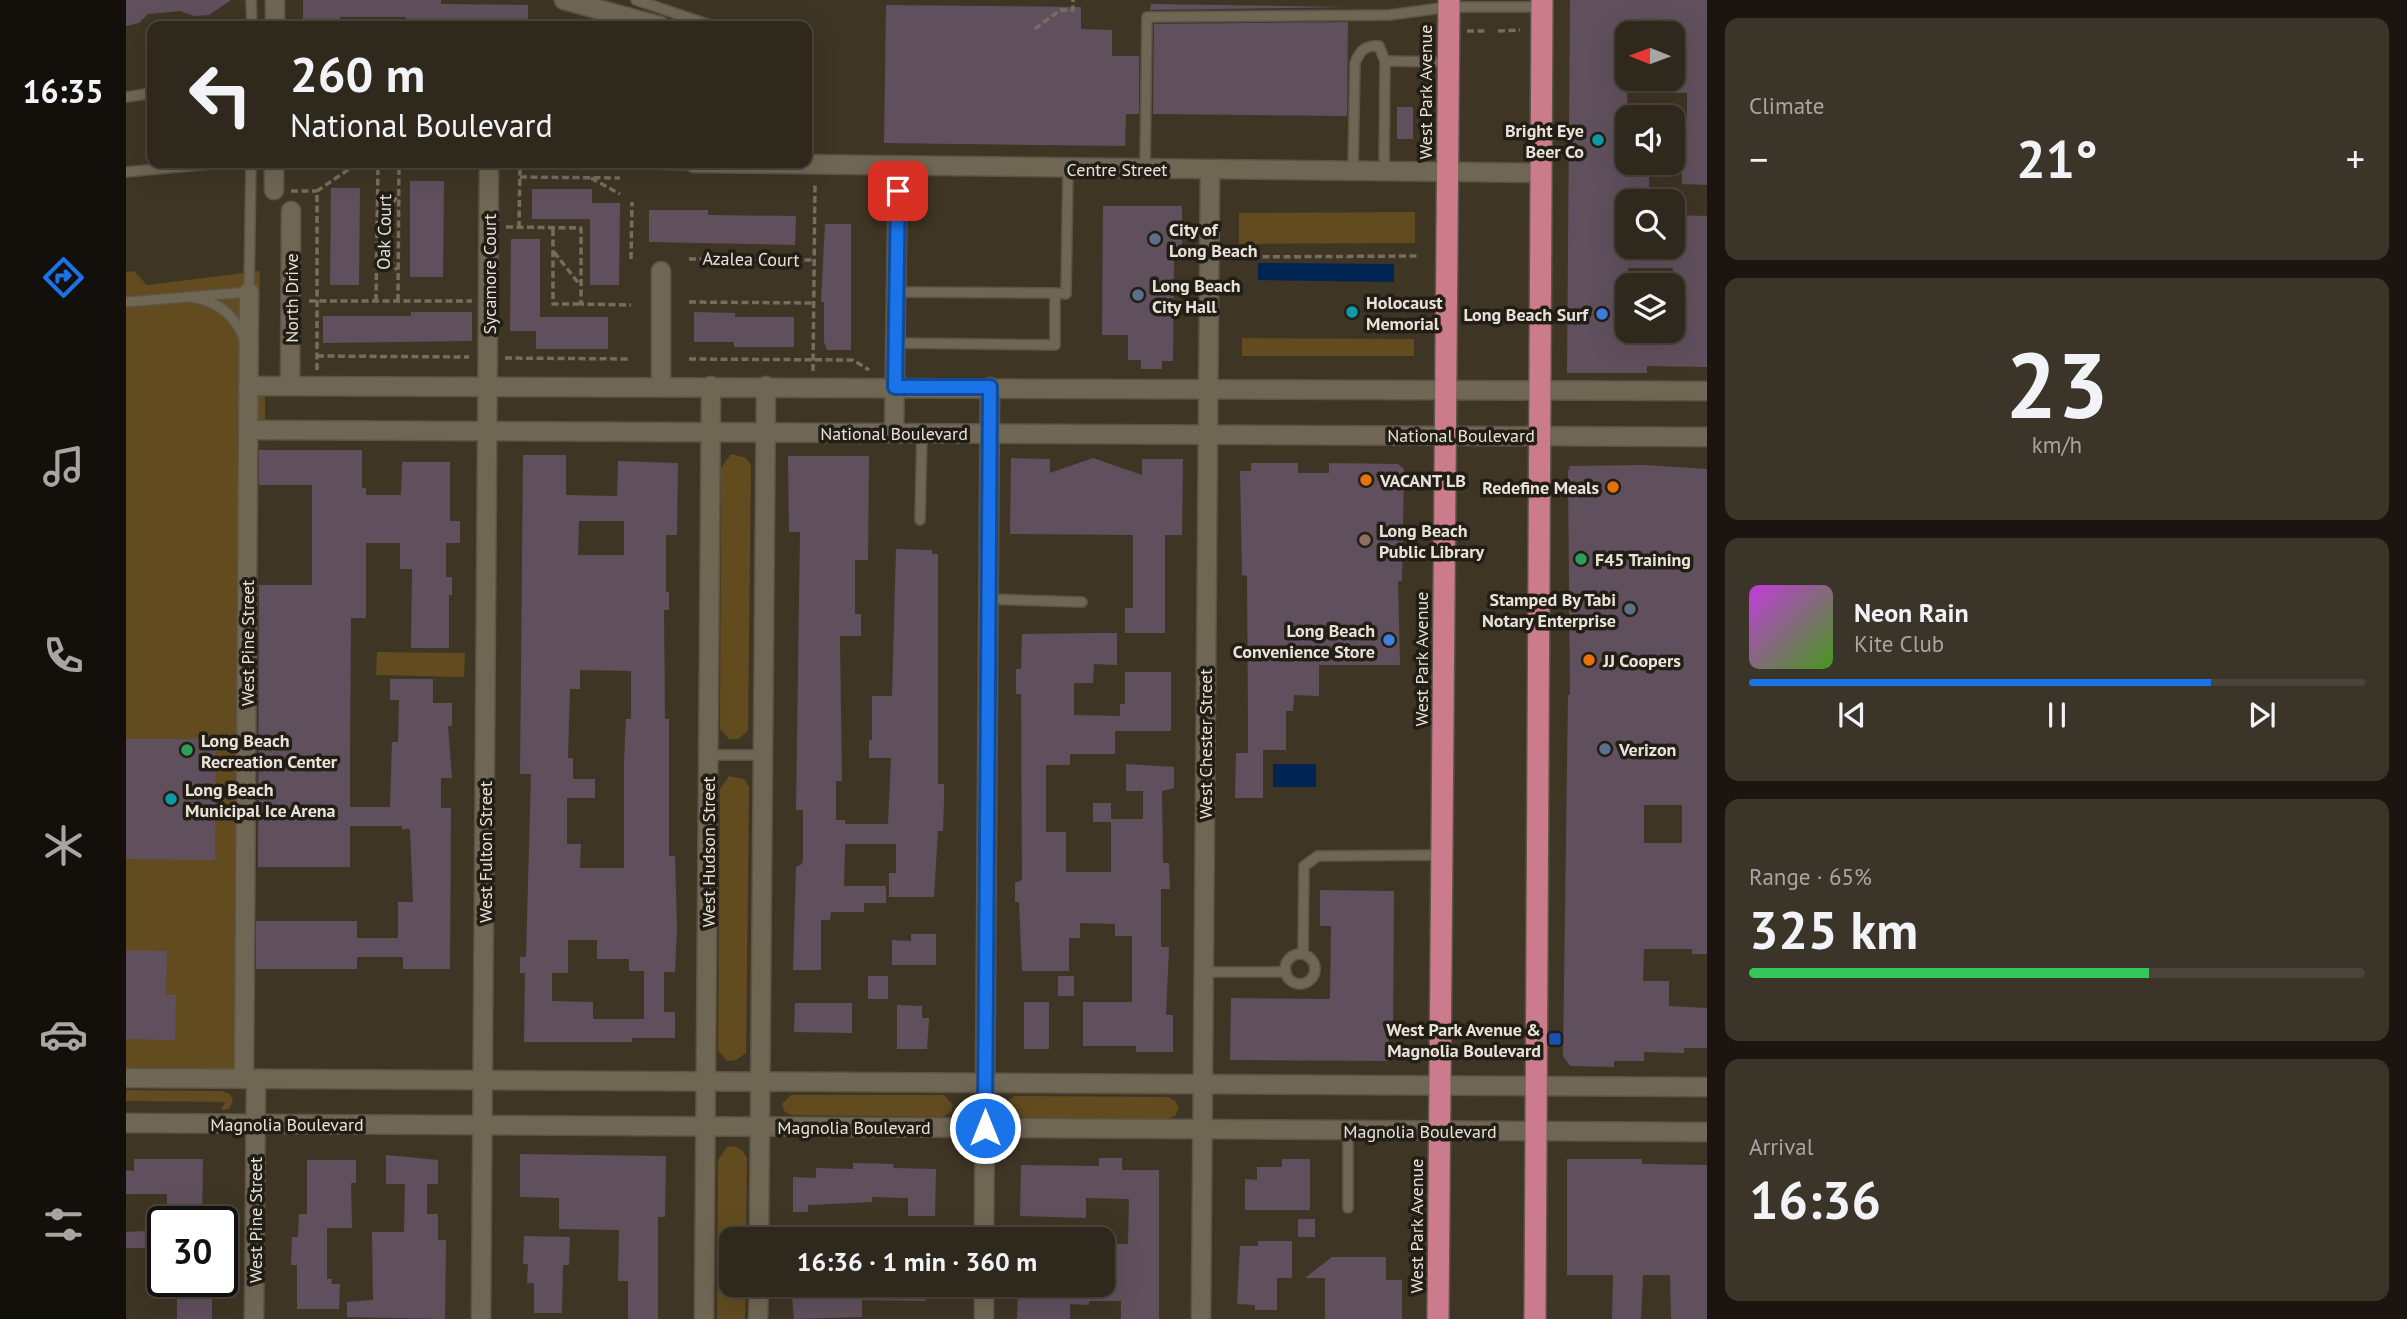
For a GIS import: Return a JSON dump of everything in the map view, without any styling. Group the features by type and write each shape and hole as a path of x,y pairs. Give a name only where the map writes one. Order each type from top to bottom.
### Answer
{"highway":[{"path":"1535,1319 1542,3"},
{"name":"West Park Avenue","path":"1438,1319 1449,4"}],"street":[{"path":"275,0 275,21"},
{"path":"564,0 642,21"},
{"name":"Centre Street","path":"812,167 1539,173"},
{"path":"274,168 274,190"},
{"name":"Sycamore Court","path":"488,385 489,168"},
{"path":"894,433 898,168"},
{"name":"West Chester Street","path":"1201,1319 1210,170"},
{"name":"North Drive","path":"290,386 291,211"},
{"path":"661,271 661,386"},
{"name":"West Pine Street","path":"249,292 250,1079 256,1124 254,1319"},
{"name":"West Fulton Street","path":"481,1319 488,385"},
{"path":"248,386 1707,391"},
{"name":"West Hudson Street","path":"704,1319 711,386"},
{"path":"759,1227 766,386"},
{"path":"984,1227 990,387"},
{"name":"National Boulevard","path":"248,430 1707,437"},
{"path":"126,1078 1707,1087"},
{"name":"Magnolia Boulevard","path":"126,1123 1707,1132"},
{"path":"758,1297 758,1319"},
{"path":"984,1297 984,1319"}],"lane":[{"path":"251,0 252,21"},
{"path":"636,0 698,21"},
{"path":"1145,169 1147,17 1389,15 1449,4 1542,3"},
{"path":"1353,172 1355,63 1360,52 1370,46 1379,46 1385,61 1384,172"},
{"path":"1385,61 1448,62"},
{"path":"126,97 147,94"},
{"path":"126,172 168,168"},
{"path":"126,302 249,292 251,168"},
{"path":"896,292 1066,294 1068,169"},
{"path":"895,343 1055,345 1055,293"},
{"path":"183,296 221,307 234,319 248,351"},
{"path":"920,520 922,433"},
{"path":"988,599 1082,602"},
{"path":"708,755 763,755"},
{"path":"1303,954 1304,866 1318,856 1442,855"},
{"path":"1303,954 1314,963 1312,978 1299,984 1290,980 1286,972 1290,958 1303,954"},
{"path":"1203,972 1286,972"},
{"path":"1348,1130 1348,1208"}],"path":[{"path":"1035,29 1060,10 1073,10 1073,0"},
{"path":"1498,31 1520,30"},
{"path":"1465,31 1485,31"},
{"name":"Azalea Court","path":"814,386 815,167"},
{"path":"274,190 317,191 351,168"},
{"name":"Oak Court","path":"376,301 378,168"},
{"name":"Oak Court","path":"398,301 399,168"},
{"path":"519,228 520,168"},
{"path":"520,177 620,178"},
{"path":"591,178 620,194"},
{"path":"317,191 317,386"},
{"path":"377,232 398,194"},
{"path":"631,259 632,202"},
{"path":"489,228 581,228 581,304"},
{"path":"553,228 553,304 631,305"},
{"path":"377,239 398,272"},
{"path":"553,251 581,287"},
{"path":"1231,257 1419,256"},
{"name":"Azalea Court","path":"689,259 814,260"},
{"path":"291,301 489,301"},
{"path":"689,302 813,303"},
{"path":"317,356 471,358"},
{"path":"460,358 460,365"},
{"path":"502,358 631,359"},
{"path":"689,359 853,360 876,375"}],"shaded area":[{"path":"1415,212 1415,243 1239,244 1239,213"},
{"name":"Long Beach Recreation Center","path":"134,271 147,285 260,271 258,385 265,386 265,431 251,431 247,1069 126,1068 126,272"},
{"path":"1242,338 1414,339 1414,356 1242,356"},
{"path":"731,454 746,458 751,465 748,731 738,739 729,739 720,729 721,468"},
{"path":"377,652 465,653 464,677 376,675"},
{"path":"729,776 744,779 749,787 746,1053 736,1060 727,1061 718,1050 720,789"},
{"path":"126,1090 223,1091 230,1094 233,1101 229,1109 221,1110 225,1102 126,1101"},
{"path":"791,1095 944,1095 953,1105 951,1112 943,1117 791,1115 785,1112 782,1104"},
{"path":"1015,1096 1168,1097 1175,1101 1179,1108 1175,1116 1167,1119 1017,1118 1009,1115 1006,1107 1009,1100"},
{"path":"734,1146 742,1150 747,1158 746,1227 719,1227 719,1297 746,1297 745,1319 717,1319 718,1160 727,1147"}],"water":[{"path":"1258,263 1394,264 1394,282 1258,280"},
{"path":"1273,764 1316,764 1316,787 1273,787"}],"building":[{"path":"126,0 231,0 209,15 194,16 180,11 148,14 139,23 126,26"},
{"path":"303,0 441,0 441,4 528,5 528,21 406,21 406,17 340,17 340,21 303,21"},
{"path":"1570,0 1707,0 1707,185 1682,184 1682,175 1685,175 1687,93 1660,93 1685,91 1685,21 1615,21 1615,91 1627,91 1627,105 1615,105 1615,175 1649,175 1649,189 1615,189 1615,259 1685,259 1685,215 1707,216 1707,367 1647,366 1647,373 1567,373"},
{"path":"1151,4 1348,7 1150,10"},
{"path":"886,5 1081,7 1081,29 1112,30 1112,56 1139,56 1139,114 1126,114 1125,146 884,143"},
{"path":"1348,22 1347,116 1153,114 1154,24"},
{"path":"1397,107 1413,107 1413,139 1397,139"},
{"path":"410,181 444,181 443,277 410,277"},
{"path":"331,188 360,188 359,285 330,285"},
{"path":"532,189 592,189 592,203 620,203 619,285 590,285 590,219 532,219"},
{"name":"Long Beach City Hall","path":"1103,206 1182,206 1182,254 1174,254 1173,361 1162,361 1162,369 1141,369 1141,360 1128,360 1128,335 1102,335"},
{"path":"649,210 708,210 708,215 796,216 795,245 649,242"},
{"path":"825,224 851,224 851,350 827,350 824,342 824,302 821,302"},
{"path":"511,239 540,239 540,317 608,317 608,349 536,349 536,331 510,331"},
{"path":"411,312 472,312 472,341 323,343 323,316 411,316"},
{"path":"694,312 735,313 735,317 794,317 794,347 734,347 734,342 694,342"},
{"path":"259,450 362,450 362,488 366,488 366,495 401,495 402,462 450,462 450,521 460,521 460,543 446,543 446,577 452,577 452,595 449,595 449,648 411,648 412,569 400,569 400,543 366,543 366,618 351,618 350,807 390,807 392,742 398,742 399,700 390,700 390,679 433,679 433,703 452,703 452,726 448,726 452,778 441,778 441,808 451,808 450,969 403,969 403,957 357,957 357,969 256,969 256,921 357,921 357,938 398,938 398,902 413,902 410,829 402,829 402,826 350,826 350,867 258,867 259,585 312,585 312,485 259,485"},
{"path":"523,455 566,455 566,495 617,496 618,461 678,463 677,535 666,535 666,592 669,592 669,610 664,610 665,719 669,719 669,856 675,856 677,930 675,972 664,972 664,1012 675,1012 675,1038 632,1038 632,1042 524,1042 525,973 520,973 520,957 526,957 531,774 520,774","holes":["579,521 624,521 624,555 578,555","580,670 631,671 631,719 626,719 624,761 624,868 580,868 581,844 567,844 567,798 595,798 595,779 573,779 573,758 568,758 570,689 580,689","568,940 597,940 597,959 629,959 629,971 644,971 644,1019 593,1019 593,1002 552,1001 552,973 568,973"]},
{"path":"788,456 869,456 868,560 855,560 855,614 861,614 861,636 840,636 842,781 836,781 836,820 845,820 845,824 888,824 891,758 869,758 869,740 872,740 872,696 892,696 896,549 932,550 932,554 938,554 938,784 944,784 944,800 943,831 938,831 934,897 889,897 889,873 896,873 896,844 845,844 844,886 886,886 886,903 864,903 864,912 831,912 830,920 821,920 821,970 793,970 796,867 802,864 803,858 803,810 796,810 800,532 789,532"},
{"path":"1011,458 1050,459 1050,473 1093,458 1142,475 1142,459 1183,459 1182,535 1165,535 1165,633 1125,633 1125,608 1133,608 1133,535 1010,534"},
{"path":"1251,463 1298,463 1298,473 1329,473 1329,463 1398,464 1404,469 1402,581 1398,581 1400,665 1319,665 1319,696 1294,695 1293,711 1286,711 1286,750 1263,750 1263,798 1235,798 1236,753 1248,753 1247,576 1242,575 1240,471 1251,471"},
{"path":"1645,465 1707,469 1707,954 1692,954 1692,949 1644,949 1643,981 1669,981 1669,1006 1707,1008 1707,1048 1684,1048 1684,1053 1644,1052 1644,1061 1614,1061 1614,1067 1570,1066 1563,1056 1570,695 1570,466","holes":["1644,805 1682,805 1682,843 1644,843"]},
{"path":"1117,633 1117,665 1094,664 1093,683 1074,683 1074,715 1120,716 1120,704 1125,704 1125,672 1171,672 1171,731 1115,731 1115,754 1070,754 1070,765 1046,765 1046,832 1066,832 1066,872 1111,872 1111,822 1093,822 1093,803 1111,803 1111,819 1143,819 1143,791 1126,791 1126,764 1174,767 1174,788 1162,791 1163,863 1169,863 1170,889 1161,889 1161,947 1169,947 1166,1015 1173,1015 1173,1052 1136,1052 1136,1046 1083,1046 1083,1002 1132,1002 1132,936 1115,936 1115,924 1080,923 1080,938 1069,938 1069,971 1022,971 1019,902 1015,902 1015,883 1022,880 1021,694 1016,694 1016,669 1021,669 1022,634"},
{"name":"Long Beach Municipal Ice Arena","path":"126,739 216,739 215,860 126,859"},
{"path":"1320,890 1394,891 1393,1035 1389,1035 1389,1061 1230,1060 1231,998 1330,999 1331,926 1320,926"},
{"path":"911,934 936,934 936,965 892,965 892,940 911,941"},
{"path":"126,950 167,951 166,995 176,995 175,1040 126,1039"},
{"path":"868,976 888,976 888,999 868,999"},
{"path":"1058,976 1074,976 1074,996 1058,996"},
{"path":"1024,1002 1049,1002 1049,1049 1024,1049"},
{"path":"795,1003 852,1003 852,1033 794,1032"},
{"path":"897,1005 922,1006 922,1018 929,1018 927,1049 897,1049"},
{"path":"520,1154 666,1156 665,1217 658,1217 658,1319 628,1319 628,1281 618,1281 619,1230 559,1229 559,1198 520,1197"},
{"path":"386,1155 438,1160 438,1184 427,1184 427,1214 438,1214 438,1240 446,1240 445,1319 347,1317 347,1302 373,1300 372,1232 404,1232 405,1184 386,1184"},
{"path":"1099,1158 1122,1158 1122,1170 1159,1170 1159,1319 1121,1319 1121,1301 1089,1301 1089,1305 1070,1304 1070,1319 1017,1319 1018,1297 1115,1297 1115,1244 1128,1244 1129,1199 1086,1198 1086,1218 1020,1216 1021,1165 1099,1166"},
{"path":"134,1159 203,1159 202,1206 167,1206 167,1194 126,1194 126,1170 134,1171"},
{"path":"1282,1159 1310,1159 1310,1210 1245,1210 1245,1179 1257,1180 1257,1167 1282,1167"},
{"path":"1567,1159 1642,1159 1642,1164 1707,1165 1707,1319 1671,1319 1670,1275 1643,1275 1641,1319 1612,1319 1613,1275 1567,1275"},
{"path":"307,1160 356,1160 356,1183 351,1183 352,1228 327,1228 327,1279 332,1279 331,1284 340,1284 339,1309 297,1309 297,1265 291,1265 292,1237 298,1237 299,1214 307,1214"},
{"path":"853,1163 894,1164 893,1168 936,1169 935,1216 908,1216 908,1198 872,1197 872,1202 808,1205 808,1212 793,1212 793,1177 816,1178 816,1168 853,1169"},
{"path":"1298,1219 1315,1219 1315,1237 1298,1237"},
{"path":"147,1231 147,1248 126,1248 126,1232"},
{"path":"524,1236 570,1237 569,1265 563,1265 562,1313 534,1313 534,1283 527,1283 528,1264 523,1264"},
{"path":"1258,1241 1292,1241 1292,1278 1277,1278 1277,1310 1255,1310 1255,1305 1237,1304 1240,1246 1258,1246"},
{"path":"1332,1257 1386,1257 1386,1280 1402,1280 1402,1319 1325,1319 1325,1278 1305,1278"},
{"path":"177,1297 212,1297 212,1319 177,1319"},
{"path":"792,1297 926,1297 926,1301 862,1300 862,1317 794,1319"}],"place":[{"name":"Bright Eye Beer Co","path":"1598,140"},
{"name":"City of Long Beach","path":"1155,239"},
{"name":"Long Beach City Hall","path":"1138,295"},
{"name":"Holocaust Memorial","path":"1352,312"},
{"name":"Long Beach Surf","path":"1602,314"},
{"name":"VACANT LB","path":"1366,480"},
{"name":"Redefine Meals","path":"1613,487"},
{"name":"Long Beach Public Library","path":"1365,540"},
{"name":"F45 Training","path":"1581,559"},
{"name":"Stamped By Tabi Notary Enterprise","path":"1630,609"},
{"name":"Long Beach Convenience Store","path":"1389,640"},
{"name":"JJ Coopers","path":"1589,660"},
{"name":"Verizon","path":"1605,749"},
{"name":"Long Beach Recreation Center","path":"187,750"},
{"name":"Long Beach Municipal Ice Arena","path":"171,799"},
{"name":"West Park Avenue & Magnolia Boulevard","path":"1555,1039"}],"route":[{"path":"898,191 895,387 990,387 985,1128"}]}
